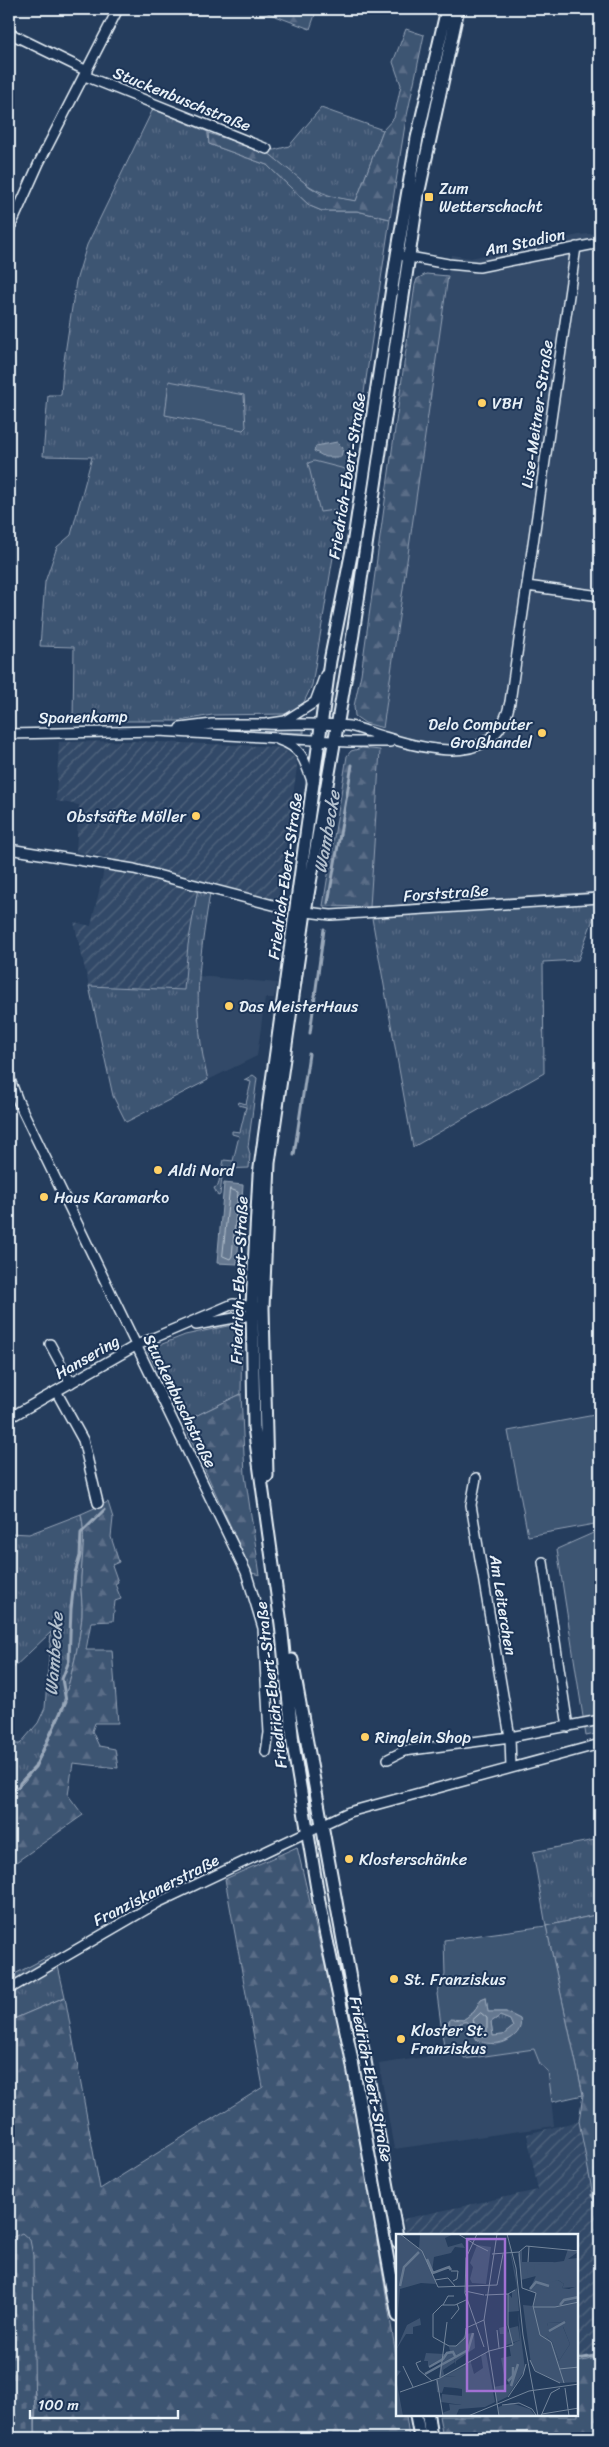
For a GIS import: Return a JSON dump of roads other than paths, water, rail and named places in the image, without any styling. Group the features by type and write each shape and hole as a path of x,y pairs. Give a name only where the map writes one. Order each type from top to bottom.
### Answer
{"main road":[{"name":"Friedrich-Ebert-Straße","path":"300,911 339,725 403,256 417,138 447,9"},
{"name":"Friedrich-Ebert-Straße","path":"396,2305 350,2050 320,1906 293,1744 282,1624 254,1427 255,1309 269,1163 330,662 358,515 403,256 458,9"},
{"name":"Friedrich-Ebert-Straße","path":"255,1309 267,1470 288,1632 321,1824 397,2234"},
{"path":"416,2417 420,2438"},
{"path":"428,2417 431,2438"}],"street":[{"name":"Stuckenbuschstraße","path":"9,230 39,163 118,9"},
{"name":"Stuckenbuschstraße","path":"9,33 86,73 267,149"},
{"name":"Am Stadion","path":"403,256 479,267 600,243"},
{"name":"Lise-Meitner-Straße","path":"339,725 350,726 400,742 456,751 468,750 492,738 500,730 507,718 576,247"},
{"path":"527,586 600,596"},
{"name":"Spanenkamp","path":"265,724 285,720 315,702 330,662"},
{"name":"Spanenkamp","path":"158,731 212,724 339,725"},
{"name":"Spanenkamp","path":"9,734 158,731 319,740"},
{"name":"Spanenkamp","path":"269,737 291,744 301,754 314,786"},
{"name":"Lise-Meitner-Straße","path":"319,740 336,742 400,742"},
{"path":"9,849 134,868 277,906"},
{"name":"Forststraße","path":"300,911 331,915 600,898"},
{"name":"Stuckenbuschstraße","path":"9,1077 22,1109 246,1572 257,1603 263,1628 269,1722 266,1752"},
{"name":"Hansering","path":"9,1418 137,1345 182,1328 234,1304 255,1309"},
{"name":"Hansering","path":"182,1328 255,1309"},
{"path":"50,1344 71,1383"},
{"path":"56,1392 84,1440 98,1503"},
{"name":"Am Leiterchen","path":"476,1478 471,1506 510,1737 511,1768"},
{"path":"543,1562 568,1727"},
{"path":"388,1760 404,1751 510,1737 600,1720"},
{"path":"321,1824 349,1812 600,1744"},
{"name":"Franziskanerstraße","path":"9,1989 157,1903 321,1824"}],"water":[{"path":"337,442 343,448 341,457 325,457 314,451 316,446"},
{"path":"224,1183 243,1185 237,1264 217,1263"},
{"path":"486,1997 488,2012 506,2012 520,2019 518,2032 513,2037 499,2043 483,2043 477,2040 466,2021 458,2026 448,2027 450,2019 463,2020 474,2012 481,1999","holes":["500,2016 510,2020 513,2027 503,2035 493,2036 491,2022"]}],"waterway":[{"name":"Wambecke","path":"328,903 352,765"},
{"name":"Wambecke","path":"310,1033 324,929"},
{"name":"Wambecke","path":"294,1155 309,1054"},
{"name":"Wambecke","path":"9,1792 19,1786 35,1767 66,1701 62,1679 69,1661 71,1609 75,1573 80,1556 81,1533 104,1510"},
{"path":"592,2195 600,2208"},
{"path":"579,2359 600,2355"}],"place":[{"name":"Zum Wetterschacht","path":"429,197"},
{"name":"VBH","path":"482,403"},
{"name":"Delo Computer Großhandel","path":"542,733"},
{"name":"Obstsäfte Möller","path":"196,816"},
{"name":"Das MeisterHaus","path":"229,1006"},
{"name":"Aldi Nord","path":"158,1170"},
{"name":"Haus Karamarko","path":"44,1197"},
{"name":"Ringlein Shop","path":"365,1737"},
{"name":"Klosterschänke","path":"349,1859"},
{"name":"St. Franziskus","path":"394,1979"},
{"name":"Kloster St. Franziskus","path":"401,2039"}]}
